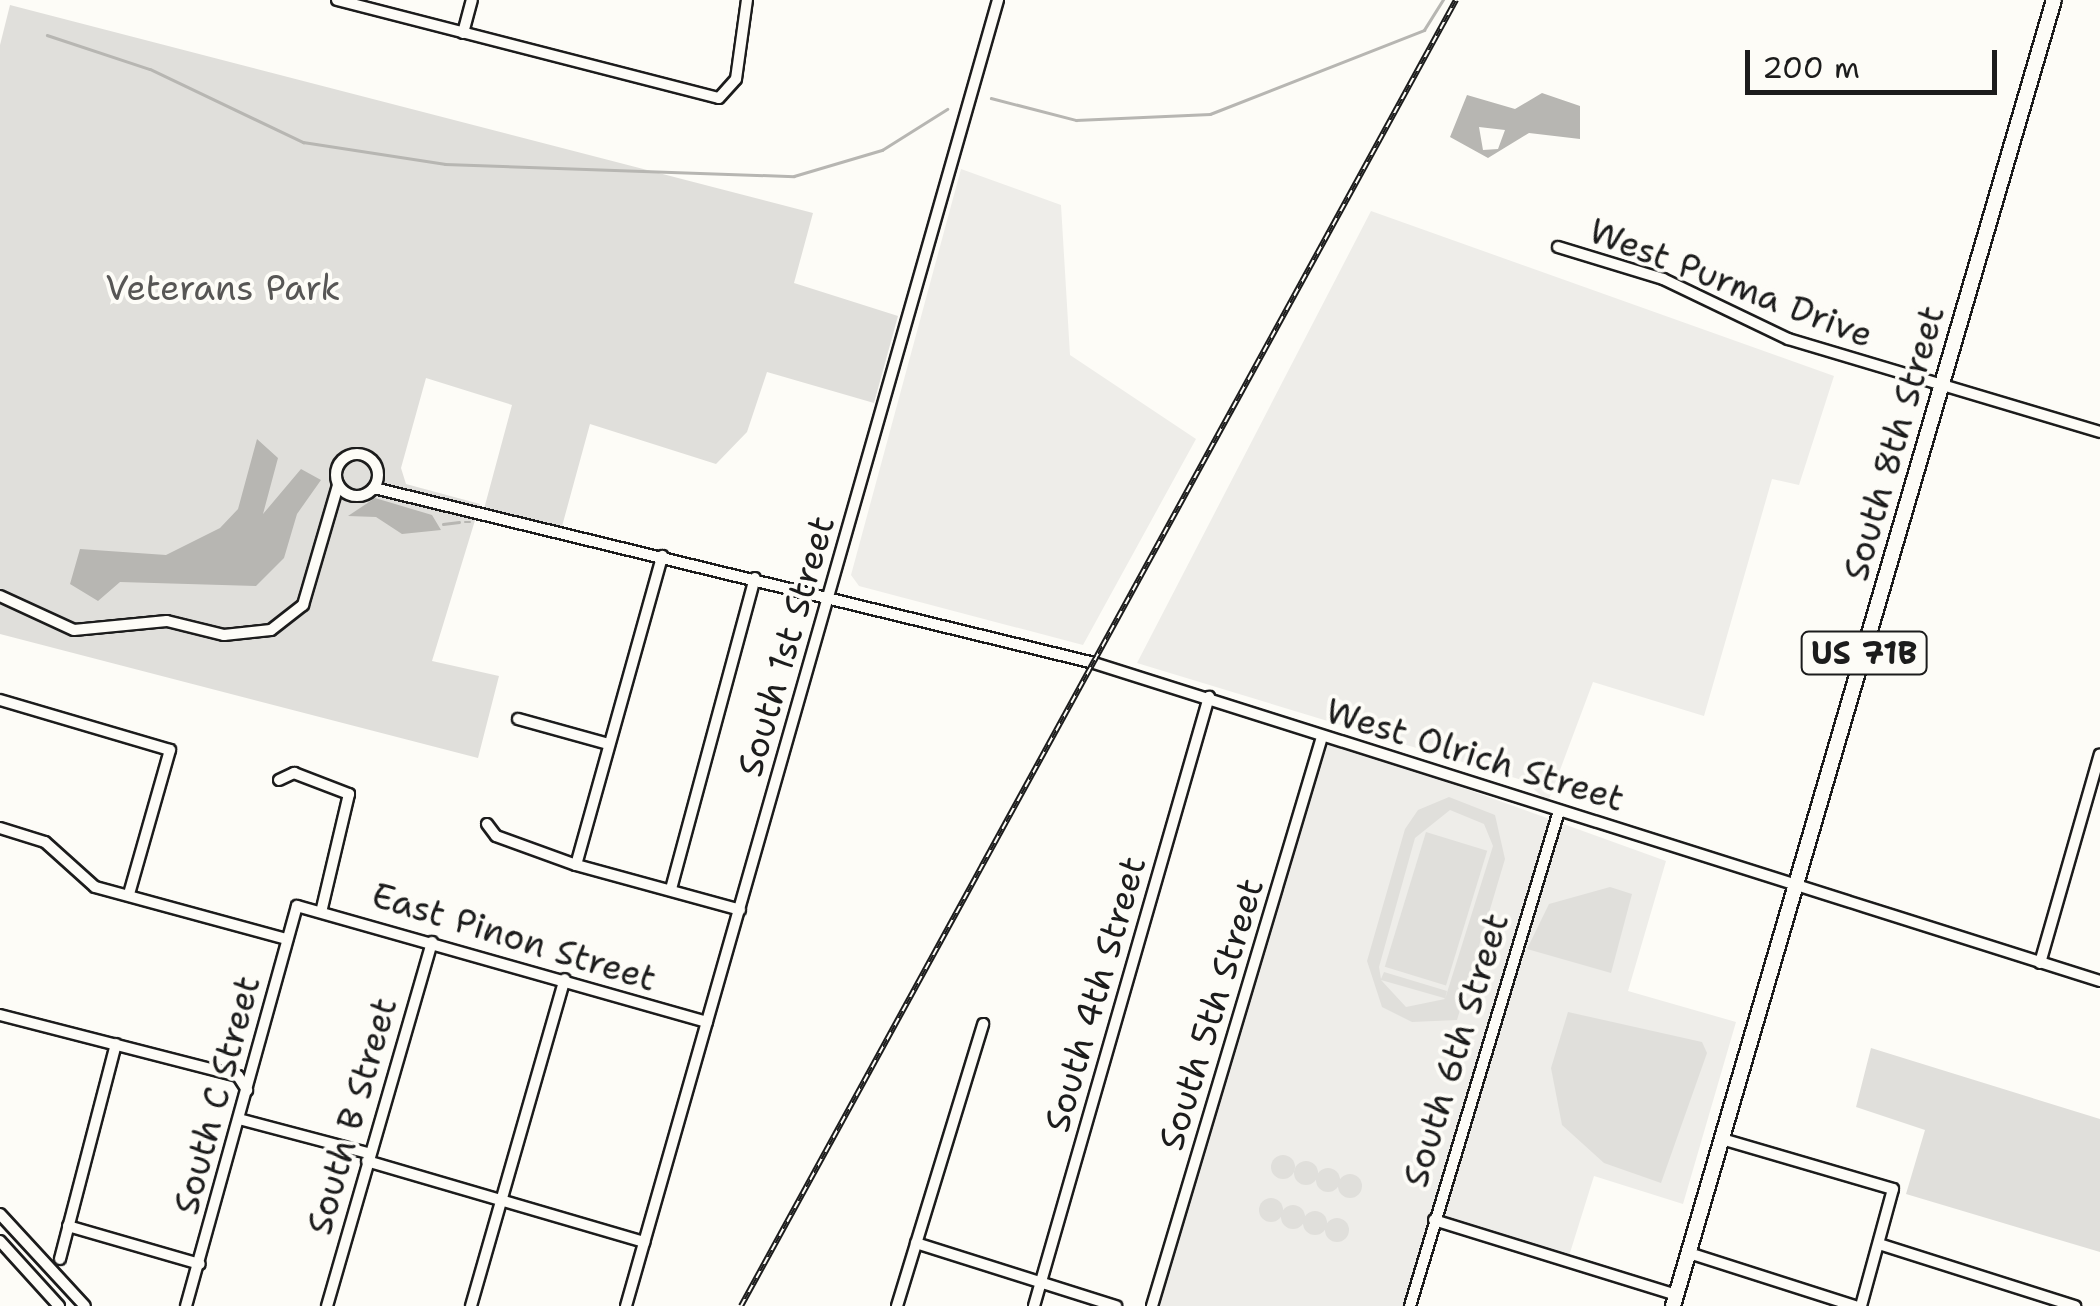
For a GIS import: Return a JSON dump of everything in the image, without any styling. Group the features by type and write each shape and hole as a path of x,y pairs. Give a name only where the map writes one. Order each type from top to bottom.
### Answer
{"main road":[{"name":"South 8th Street","path":"1675,1300 2054,0"}],"street":[{"path":"339,0 718,98 736,79 747,0"},
{"path":"462,33 472,0"},
{"name":"South 1st Street","path":"631,1305 644,1242 998,0"},
{"name":"West Purma Drive","path":"1558,247 1663,279 1764,331 2100,432"},
{"path":"0,596 74,630 167,621 224,635 271,630 302,606 335,502 337,468 350,455 404,490"},
{"path":"374,488 378,470"},
{"path":"338,485 354,496"},
{"path":"335,502 374,488 404,490"},
{"name":"West Olrich Street","path":"404,490 1209,696 1322,737 2100,982"},
{"path":"576,865 662,556"},
{"path":"671,889 755,578"},
{"name":"South 4th Street","path":"1034,1306 1209,696"},
{"path":"0,700 170,750 129,894"},
{"path":"518,719 608,744"},
{"name":"South 5th Street","path":"1152,1306 1322,737"},
{"path":"2040,963 2100,754"},
{"path":"279,780 294,773 349,794 322,908"},
{"name":"South 6th Street","path":"1410,1306 1559,811"},
{"path":"487,824 496,836 576,865 740,910"},
{"path":"0,828 44,842 95,887 287,939"},
{"name":"East Pinon Street","path":"306,904 707,1022"},
{"name":"South C Street","path":"186,1306 287,939 306,904"},
{"name":"South B Street","path":"327,1306 432,942"},
{"path":"471,1306 565,979"},
{"path":"0,1015 238,1076 247,1090"},
{"path":"897,1306 983,1024"},
{"path":"60,1259 116,1044"},
{"path":"239,1119 644,1242"},
{"path":"1689,1253 1858,1306 1879,1244 1893,1189 1722,1139"},
{"path":"0,1214 86,1306"},
{"path":"1434,1220 1675,1300"},
{"path":"68,1226 200,1264"},
{"path":"0,1241 59,1306"},
{"path":"916,1244 1116,1306"},
{"path":"1879,1244 2075,1306"},
{"path":"2026,1306 2030,1293"}],"shaded area":[{"path":"1542,93 1580,106 1580,139 1529,133 1488,158 1450,137 1467,95 1515,109","holes":["1479,127 1505,130 1498,149 1483,150"]},
{"path":"961,169 1061,205 1070,355 1196,439 1083,645 859,586 851,575"},
{"path":"1371,211 1834,376 1799,485 1772,479 1704,716 1593,682 1548,802 1525,781 1137,663"},
{"path":"257,439 278,458 263,514 301,469 321,480 297,514 284,558 256,586 120,582 98,601 70,584 80,549 166,555 220,528 238,509"},
{"path":"375,498 432,515 441,530 402,534 376,517 348,516"},
{"path":"1322,737 1666,861 1628,991 1736,1022 1683,1204 1594,1176 1569,1256 1441,1216 1410,1306 1159,1306"}],"green space":[{"name":"Veterans Park","path":"10,5 813,213 794,283 898,316 874,403 767,372 747,432 716,464 590,424 561,530 484,509 512,405 426,378 401,468 406,484 480,504 432,661 499,676 478,758 0,634 0,45"},
{"path":"1449,797 1495,815 1505,859 1457,1020 1412,1022 1382,1007 1367,961 1405,829 1418,810","holes":["1450,810 1484,824 1493,846 1445,999 1447,991 1384,972 1381,979 1379,967 1415,838","1381,980 1445,999 1406,1007"]},
{"path":"1426,832 1487,851 1446,986 1385,967"},
{"path":"1610,887 1632,894 1611,973 1527,949 1549,904"},
{"path":"1568,1012 1702,1042 1707,1053 1661,1183 1604,1163 1562,1125 1551,1068"},
{"path":"1871,1048 2100,1119 2100,1252 1906,1194 1925,1130 1856,1107"},
{"path":"1283,1155 1295,1167 1283,1179 1271,1167"},
{"path":"1306,1161 1318,1173 1306,1185 1294,1173"},
{"path":"1328,1168 1340,1180 1328,1192 1316,1180"},
{"path":"1350,1174 1362,1186 1350,1198 1338,1186"},
{"path":"1271,1198 1283,1210 1271,1222 1259,1210"},
{"path":"1293,1205 1305,1217 1293,1229 1281,1217"},
{"path":"1315,1211 1327,1223 1315,1235 1303,1223"},
{"path":"1337,1218 1349,1230 1337,1242 1325,1230"}],"waterway":[{"path":"991,98 1076,120 1210,114 1424,30 1443,0"},
{"path":"47,35 150,69 303,142 445,164 794,176 882,150 947,109"},
{"path":"443,524 459,522"},
{"path":"465,522 470,522"}],"railway":[{"path":"741,1306 1456,0"}]}
